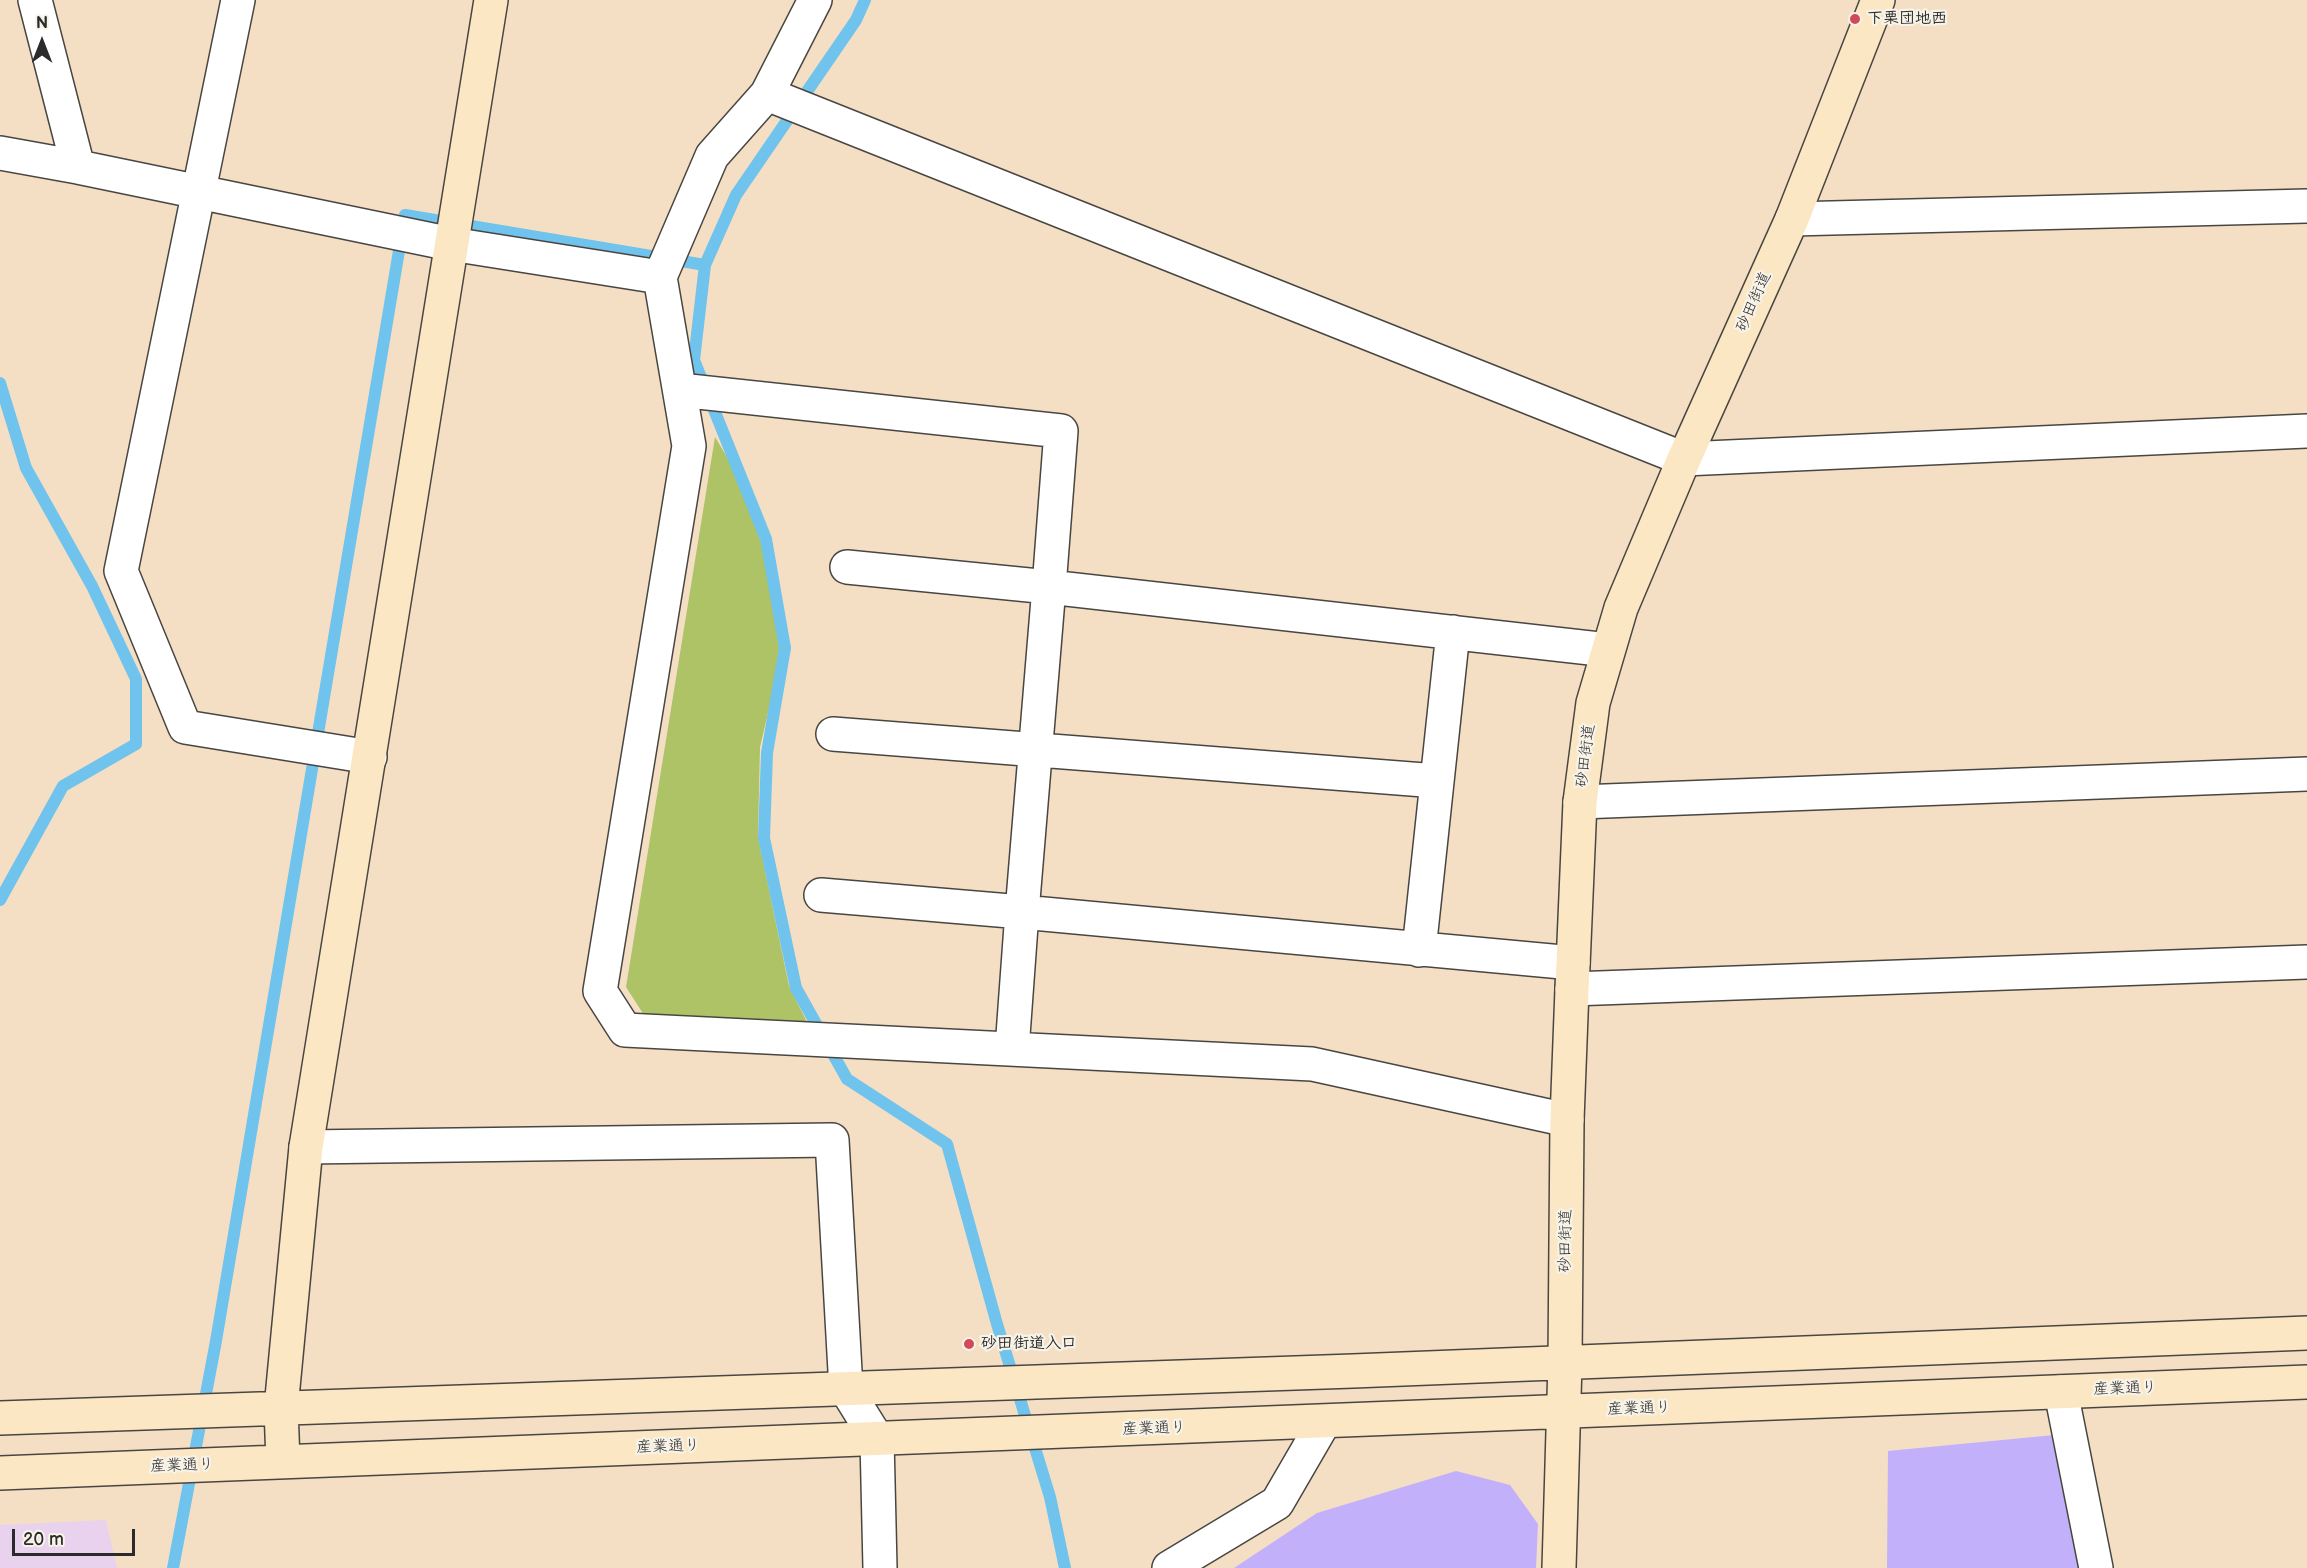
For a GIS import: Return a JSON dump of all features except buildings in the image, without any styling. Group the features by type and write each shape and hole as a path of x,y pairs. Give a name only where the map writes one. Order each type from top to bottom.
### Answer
{"street":[{"path":"35,0 78,167"},
{"path":"238,0 121,572 185,727 370,758"},
{"path":"283,1462 281,1408 306,1147 491,0"},
{"path":"814,0 767,94 712,156 660,277 690,446 600,991 626,1030 1312,1064 1567,1120"},
{"name":"砂田街道","path":"1559,1568 1567,1120 1572,976 1580,802 1593,703 1621,608 1684,459 1792,219 1878,0"},
{"path":"767,94 1684,459 2307,431"},
{"path":"0,153 198,191 451,244 660,277"},
{"path":"1792,219 2307,206"},
{"path":"680,390 1061,431 1012,1049"},
{"path":"847,567 1049,586 1608,650"},
{"path":"1419,950 1453,632"},
{"path":"833,734 1437,781"},
{"path":"1580,802 2307,774"},
{"path":"821,895 1419,950 1572,976 2307,962"},
{"path":"306,1147 832,1140 846,1389 877,1439 880,1568"},
{"path":"0,1418 1564,1363 2307,1333"},
{"name":"産業通り","path":"0,1473 2307,1382"},
{"path":"2061,1392 2096,1568"},
{"path":"1169,1568 1277,1503 1324,1422"}],"shaded area":[{"path":"106,1520 117,1568 0,1568 0,1525"}],"green space":[{"path":"715,437 745,487 768,567 782,654 760,747 758,837 789,986 810,1028 644,1015 626,987"}],"waterway":[{"path":"865,0 856,20 736,195 705,265 694,360 766,539 785,648 767,753 764,838 796,988 847,1079 947,1144 997,1324 1050,1497 1065,1568"},
{"path":"173,1568 216,1341 405,215 705,265"},
{"path":"0,383 26,468 92,586 136,679 136,744 63,786 0,900"}],"place":[{"name":"下栗団地西","path":"1855,19"},
{"name":"砂田街道入口","path":"969,1344"}]}
